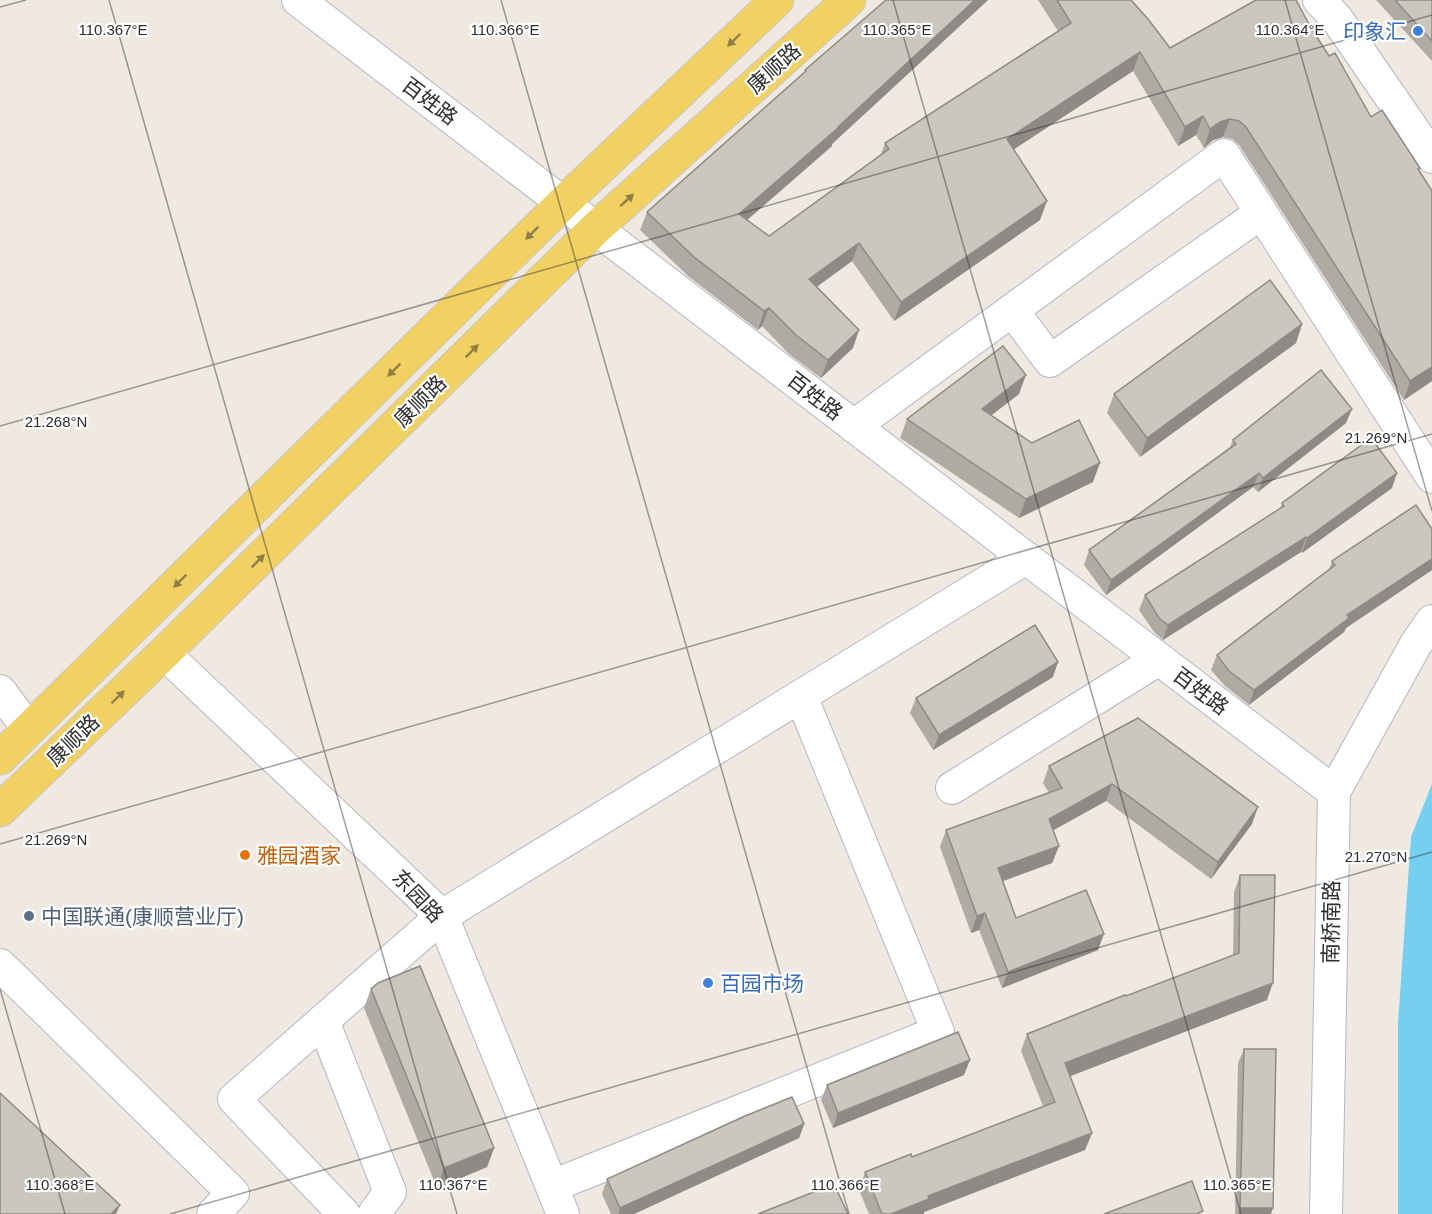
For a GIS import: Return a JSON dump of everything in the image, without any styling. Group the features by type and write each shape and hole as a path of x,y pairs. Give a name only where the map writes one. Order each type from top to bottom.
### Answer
{"main road":[{"name":"康顺路","path":"0,758 563,203 777,0"},
{"name":"康顺路","path":"0,810 164,653 596,228 849,0"}],"street":[{"name":"百姓路","path":"298,0 1334,792"},
{"path":"1319,0 1337,19 1432,157"},
{"path":"854,426 1224,155 1432,477"},
{"path":"1012,310 1050,361 1262,213"},
{"path":"344,1214 234,1099 442,916 1026,558"},
{"name":"南桥南路","path":"1326,1214 1334,792 1416,644 1432,621"},
{"name":"东园路","path":"164,653 442,916 558,1200"},
{"path":"952,788 1159,659"},
{"path":"0,691 29,730"},
{"path":"558,1200 938,1032 801,696"},
{"path":"0,964 233,1193 213,1214"},
{"path":"322,1021 390,1192 374,1214"}],"water":[{"path":"1432,784 1432,1214 1398,1214 1398,1023 1411,837"}],"building":[{"path":"886,0 975,0 838,128 739,214 769,236 889,149 885,143 1071,23 1057,0 1131,0 1170,48 1256,0 1296,0 1329,56 1335,53 1371,117 1382,110 1420,168 1418,169 1432,191 1432,367 1410,381 1246,127 1239,121 1230,119 1210,129 1203,116 1185,127 1140,52 1007,139 1047,201 901,302 859,243 809,279 859,330 828,360 796,335 769,308 764,311 694,257 647,212"},
{"path":"1395,0 1432,0 1432,41"},
{"path":"1270,280 1302,324 1147,438 1114,394"},
{"path":"1003,346 1026,375 982,409 1032,443 1079,420 1100,463 1026,499 907,419"},
{"path":"1321,370 1352,409 1263,478 1259,473 1111,580 1089,550 1236,444 1233,440"},
{"path":"1371,438 1397,473 1307,538 1168,625 1159,618 1145,595 1284,506 1282,503"},
{"path":"1416,505 1432,529 1432,559 1347,615 1349,618 1254,690 1229,671 1217,655 1335,565 1332,561"},
{"path":"1035,625 1058,662 939,735 916,698"},
{"path":"1138,718 1258,807 1218,862 1112,784 1049,819 1059,846 998,868 1016,918 1086,890 1104,934 1008,972 985,913 977,916 946,830 1062,788 1049,766"},
{"path":"1240,875 1275,875 1273,983 1065,1063 1092,1133 928,1196 929,1199 891,1214 882,1214 865,1172 911,1154 912,1157 1055,1102 1027,1034 1239,953"},
{"path":"420,966 494,1148 444,1168 371,989 378,983"},
{"path":"958,1032 970,1060 838,1113 827,1085"},
{"path":"1244,1049 1276,1049 1273,1208 1240,1208"},
{"path":"0,1093 120,1205 111,1214 0,1214"},
{"path":"792,1097 804,1124 620,1208 607,1179"},
{"path":"1192,1181 1203,1211 1196,1214 1104,1214"},
{"path":"834,1184 848,1214 758,1214"}],"place":[{"name":"印象汇","path":"1418,31"},
{"name":"雅园酒家","path":"245,855"},
{"name":"中国联通(康顺营业厅)","path":"29,916"},
{"name":"百园市场","path":"708,983"}]}
